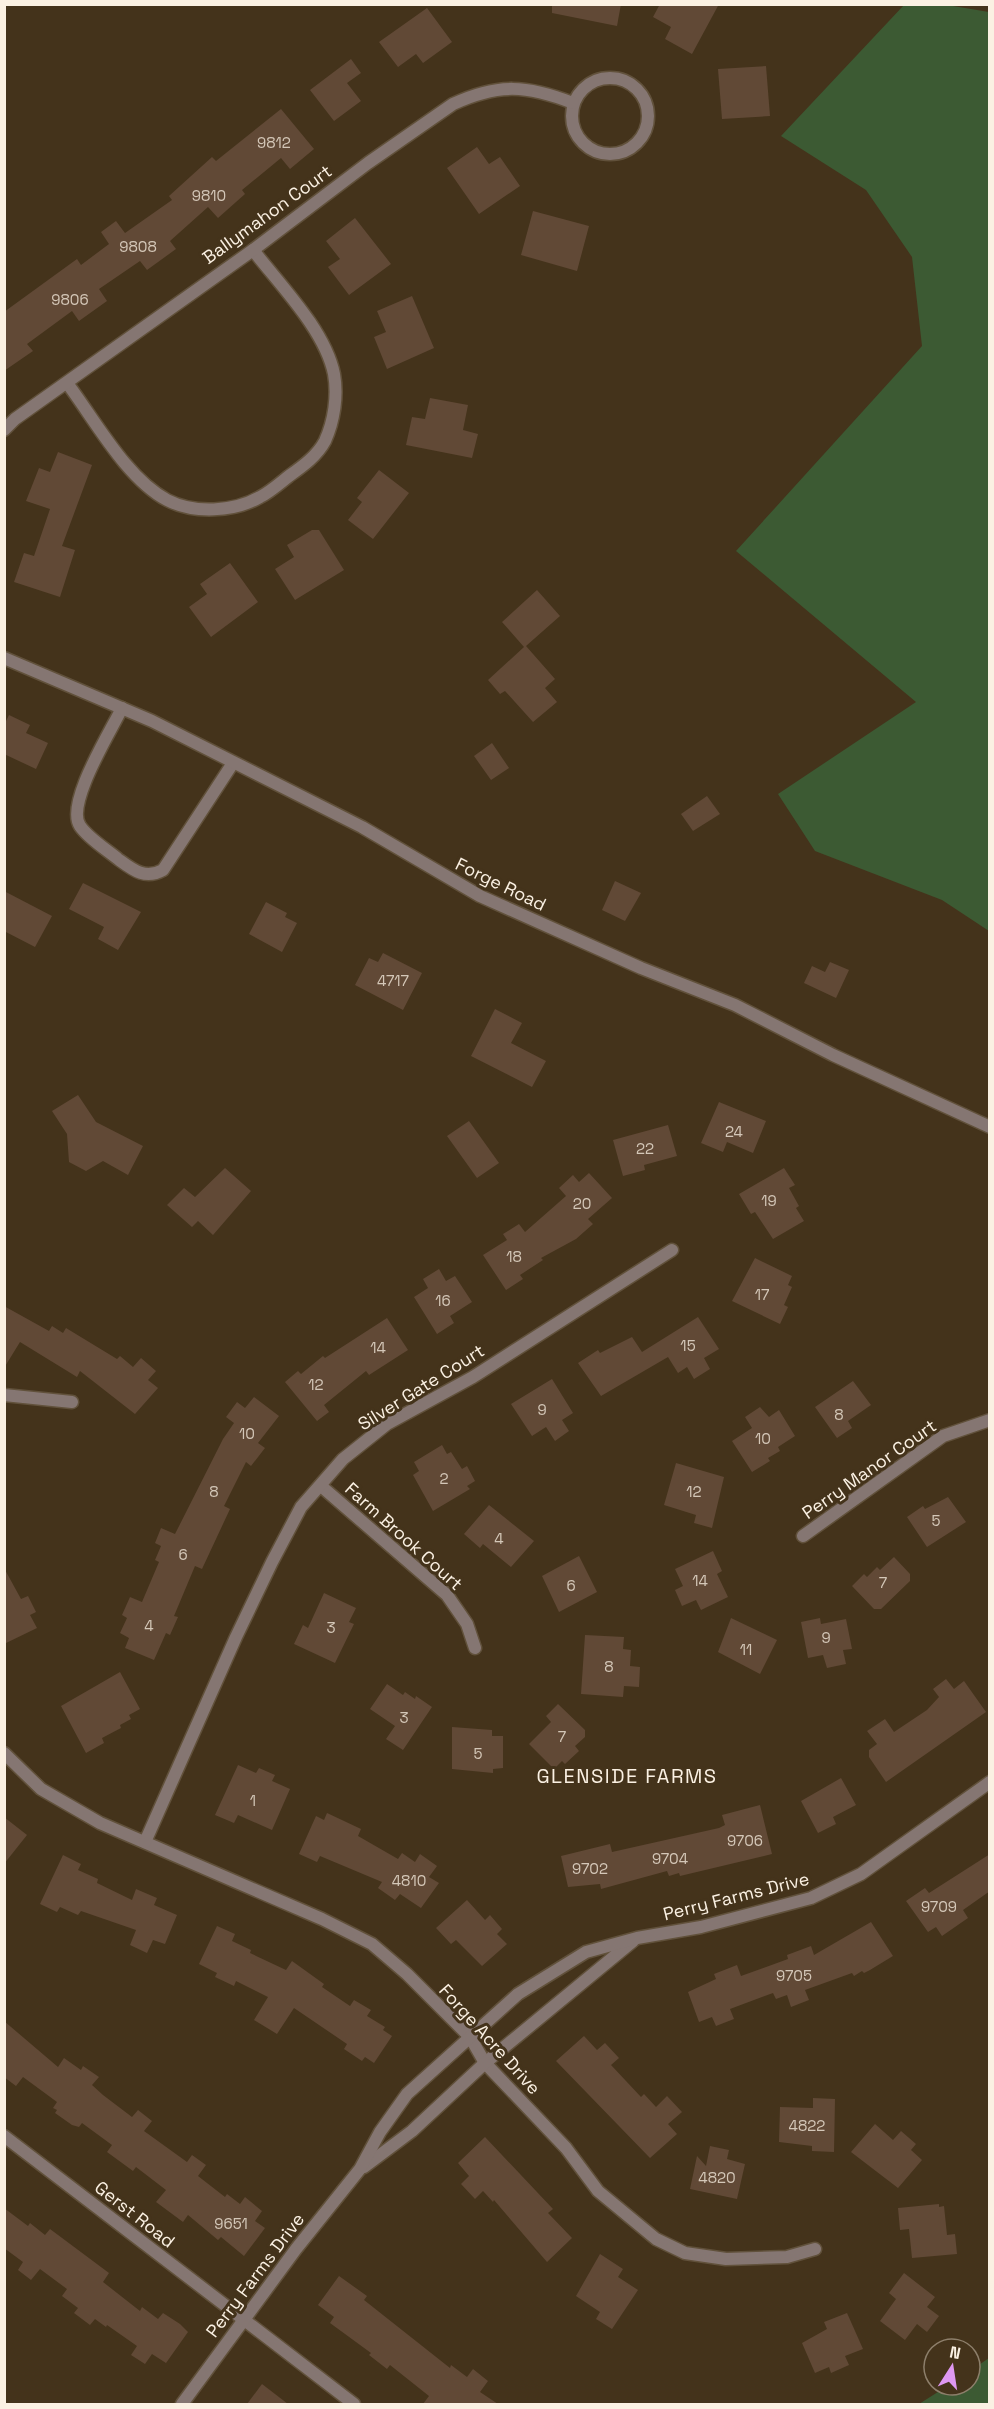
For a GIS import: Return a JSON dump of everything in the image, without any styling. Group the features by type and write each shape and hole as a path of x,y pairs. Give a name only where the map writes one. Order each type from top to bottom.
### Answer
{"street":[{"path":"608,76 631,82 647,101 648,125 635,146 612,155 588,149 573,130 573,103 585,85 608,76"},
{"name":"Ballymahon Court","path":"4,430 15,419 157,315 253,250 425,122 478,92 501,88 530,89 573,103"},
{"path":"67,383 124,461 142,481 168,500 190,507 214,509 259,498 309,462 324,443 336,399 329,356 312,326 253,250"},
{"name":"Forge Road","path":"4,658 122,708 362,827 480,896 641,968 735,1005 833,1054 990,1127"},
{"path":"122,708 82,789 76,804 76,816 80,826 99,844 144,875 154,875 163,870 233,763"},
{"name":"Silver Gate Court","path":"145,1842 236,1637 272,1562 301,1507 343,1459 387,1424 473,1377 672,1250"},
{"path":"4,1395 72,1402"},
{"name":"Perry Manor Court","path":"803,1536 943,1436 990,1420"},
{"name":"Farm Brook Court","path":"321,1486 447,1595 467,1624 475,1648"},
{"name":"Forge Acre Drive","path":"4,1753 41,1789 100,1824 322,1919 372,1944 470,2037 485,2063 566,2148 598,2191 656,2239 685,2253 726,2259 787,2257 814,2249"},
{"name":"Perry Farms Drive","path":"182,2404 296,2249 360,2169 380,2132 407,2094 518,1994 550,1972 586,1952 637,1938 701,1927 812,1898 861,1874 990,1782"},
{"name":"Perry Farms Drive","path":"360,2169 412,2132 485,2063 637,1938"},
{"name":"Gerst Road","path":"4,2136 354,2404"}],"green space":[{"path":"904,5 947,5 989,12 989,931 942,900 815,851 778,794 916,702 736,551 922,346 912,257 866,190 781,136"},
{"path":"989,2358 989,2404 919,2404 930,2397 982,2397 982,2363"}],"building":[{"path":"552,4 621,4 617,26 552,13"},
{"path":"660,4 719,4 692,54 665,39 671,27 653,17"},
{"path":"427,8 452,42 423,63 416,54 398,67 379,42"},
{"path":"351,59 361,73 347,83 361,101 334,121 310,90"},
{"path":"766,66 770,116 722,119 718,69"},
{"path":"281,109 314,149 290,169 281,158 242,190 245,194 218,218 208,207 170,241 176,249 147,270 140,261 99,289 107,301 79,321 72,311 27,344 33,351 4,371 4,312 77,259 81,265 109,244 101,232 116,221 125,233 172,200 169,196 212,157 216,161"},
{"path":"477,147 489,164 500,157 520,186 479,214 447,168"},
{"path":"533,211 589,226 577,271 521,255"},
{"path":"355,218 391,264 349,295 328,267 340,259 326,241"},
{"path":"412,296 434,348 387,369 374,337 386,332 377,311"},
{"path":"430,398 468,405 463,430 478,434 472,458 406,445 412,417 425,419"},
{"path":"58,452 92,465 62,546 75,550 60,597 14,582 24,553 34,556 50,509 26,501 39,468 50,472"},
{"path":"379,470 409,493 373,539 348,520 362,502 357,498"},
{"path":"312,530 319,530 344,570 295,600 275,569 294,557 287,545"},
{"path":"230,563 258,602 211,637 189,607 207,594 200,584"},
{"path":"537,590 560,616 526,646 555,679 545,688 557,702 533,722 505,691 500,694 488,680 524,647 502,622"},
{"path":"9,715 30,725 26,733 48,743 36,769 4,754 4,725"},
{"path":"492,743 509,768 491,780 474,756"},
{"path":"707,796 720,814 693,831 681,814"},
{"path":"615,881 641,893 625,921 602,910"},
{"path":"83,883 141,912 118,950 98,939 104,927 69,909"},
{"path":"4,891 52,916 35,947 4,931"},
{"path":"266,902 287,913 285,917 297,923 282,952 249,934"},
{"path":"383,953 422,973 403,1010 355,985 369,958 378,962"},
{"path":"830,962 849,970 836,998 804,983 812,966 825,972"},
{"path":"495,1009 522,1023 511,1043 546,1061 532,1087 471,1056"},
{"path":"78,1095 96,1122 143,1146 128,1175 103,1161 86,1171 69,1162 67,1134 52,1111"},
{"path":"719,1102 766,1121 753,1153 727,1142 723,1152 701,1143"},
{"path":"469,1121 499,1163 477,1178 447,1136"},
{"path":"668,1125 677,1156 644,1165 645,1170 623,1176 613,1140"},
{"path":"225,1168 251,1191 213,1235 198,1221 192,1227 167,1205 184,1188 195,1197"},
{"path":"784,1168 795,1185 789,1188 799,1206 796,1208 804,1221 773,1239 755,1212 751,1214 739,1194"},
{"path":"589,1173 612,1198 588,1219 593,1224 576,1239 541,1258 543,1260 520,1275 523,1279 506,1290 483,1255 507,1240 503,1234 519,1224 525,1232 566,1196 559,1188 573,1175 579,1182"},
{"path":"755,1258 792,1276 788,1285 792,1287 784,1305 788,1307 780,1324 732,1301"},
{"path":"439,1269 446,1281 455,1276 472,1302 450,1316 454,1323 437,1334 414,1297 428,1288 423,1279"},
{"path":"4,1306 49,1331 52,1326 63,1333 66,1328 117,1359 120,1356 133,1367 141,1358 156,1371 148,1380 158,1388 135,1414 80,1371 77,1377 20,1342 4,1368"},
{"path":"698,1317 719,1349 704,1358 710,1369 694,1379 687,1367 678,1373 668,1357 601,1396 578,1363 598,1350 600,1353 632,1337 642,1352"},
{"path":"387,1318 408,1350 369,1375 366,1371 324,1405 329,1412 317,1421 285,1382 298,1371 301,1374 323,1356 325,1358"},
{"path":"552,1379 573,1413 562,1420 569,1431 555,1441 546,1427 532,1436 511,1404"},
{"path":"853,1381 871,1405 848,1421 852,1428 837,1438 815,1407"},
{"path":"254,1397 279,1416 258,1443 265,1448 251,1466 246,1462 224,1506 230,1509 202,1569 195,1566 174,1616 178,1617 170,1635 166,1633 154,1660 125,1648 129,1638 120,1633 127,1618 122,1615 130,1597 142,1602 159,1562 155,1560 161,1546 155,1543 161,1528 175,1534 223,1439 234,1423 226,1417 237,1402 245,1408"},
{"path":"760,1407 769,1417 779,1410 795,1436 778,1447 780,1451 768,1458 770,1461 752,1472 732,1441 752,1428 745,1417"},
{"path":"442,1445 447,1454 451,1452 462,1469 467,1466 475,1481 467,1486 470,1489 433,1511 413,1475 419,1471 414,1462"},
{"path":"676,1463 724,1477 712,1528 694,1523 696,1515 664,1505"},
{"path":"948,1497 966,1522 927,1547 907,1517 923,1506 925,1509"},
{"path":"489,1505 534,1541 511,1567 483,1544 480,1548 464,1534"},
{"path":"713,1551 722,1571 717,1574 728,1597 701,1610 696,1600 682,1606 675,1590 683,1586 675,1569"},
{"path":"579,1556 597,1592 559,1612 542,1576"},
{"path":"894,1557 910,1574 910,1581 881,1609 874,1609 852,1586 864,1574 867,1577 877,1567 880,1570"},
{"path":"4,1568 21,1599 28,1596 36,1612 30,1615 37,1628 4,1644"},
{"path":"324,1593 356,1608 349,1622 354,1624 335,1663 294,1644 303,1625 308,1628"},
{"path":"731,1618 777,1640 760,1674 718,1652"},
{"path":"820,1618 821,1624 846,1619 852,1649 843,1650 846,1664 827,1668 823,1655 808,1658 801,1622"},
{"path":"585,1635 624,1637 623,1649 631,1650 630,1666 640,1667 639,1687 624,1686 623,1697 581,1694"},
{"path":"120,1672 140,1709 129,1715 131,1719 120,1725 121,1728 102,1738 104,1743 86,1753 61,1706"},
{"path":"946,1679 954,1689 964,1681 986,1712 886,1782 869,1757 869,1750 877,1744 867,1731 885,1719 894,1732 927,1710 939,1697 933,1689"},
{"path":"387,1684 403,1695 405,1692 415,1699 416,1696 432,1707 403,1750 386,1739 395,1726 370,1709"},
{"path":"558,1704 585,1730 585,1737 575,1746 579,1751 565,1764 562,1761 554,1769 529,1744 551,1722 546,1716"},
{"path":"452,1727 492,1730 492,1736 503,1736 503,1768 493,1769 493,1773 452,1769"},
{"path":"238,1765 256,1773 259,1768 275,1775 272,1781 290,1789 272,1830 238,1815 234,1823 215,1815"},
{"path":"841,1778 856,1805 833,1817 836,1824 818,1833 801,1801"},
{"path":"760,1805 772,1854 680,1876 679,1873 669,1876 667,1871 601,1889 600,1884 568,1887 561,1856 610,1844 612,1852 719,1828 725,1825 722,1815"},
{"path":"327,1813 361,1829 358,1836 398,1859 402,1853 415,1862 420,1854 437,1866 429,1877 439,1883 421,1908 400,1894 395,1900 378,1888 382,1882 320,1856 317,1862 299,1854 316,1816 324,1820"},
{"path":"4,1817 27,1835 4,1864"},
{"path":"990,1854 990,1891 963,1910 968,1918 942,1936 936,1927 928,1932 906,1901 925,1888 929,1893"},
{"path":"63,1855 81,1864 78,1870 98,1879 97,1883 132,1900 136,1889 157,1898 154,1905 177,1915 165,1944 153,1940 147,1953 130,1945 136,1930 81,1911 78,1915 60,1907 57,1912 40,1904"},
{"path":"467,1900 485,1920 490,1915 502,1929 497,1934 507,1944 482,1966 456,1940 451,1944 436,1928"},
{"path":"871,1922 893,1956 870,1970 864,1973 862,1971 854,1976 852,1973 805,1990 809,2000 791,2007 787,1995 776,1999 773,1993 730,2009 734,2019 716,2026 712,2017 699,2022 688,1992 716,1979 714,1974 737,1965 741,1976 788,1959 787,1955 811,1946 814,1955"},
{"path":"217,1926 235,1934 232,1941 251,1950 250,1953 286,1970 292,1961 324,1984 322,1987 350,2006 354,2000 371,2010 367,2016 385,2027 383,2030 392,2036 374,2063 365,2057 362,2061 344,2049 347,2044 294,2008 277,2034 254,2020 268,1997 236,1981 234,1986 215,1977 217,1973 199,1964"},
{"path":"4,2021 58,2067 64,2058 81,2070 83,2066 99,2077 92,2085 103,2095 132,2117 138,2110 152,2121 144,2131 187,2162 192,2155 206,2165 198,2176 225,2197 227,2194 240,2204 245,2197 262,2211 255,2221 265,2228 244,2256 221,2237 218,2240 188,2215 183,2222 156,2202 166,2190 136,2167 133,2171 107,2152 112,2145 82,2123 79,2127 72,2125 55,2113 57,2110 53,2108 57,2102 23,2077 16,2086 4,2077"},
{"path":"584,2036 597,2050 605,2043 619,2058 611,2065 641,2097 644,2094 656,2107 667,2096 682,2112 668,2124 677,2134 650,2158 556,2061"},
{"path":"813,2098 835,2099 834,2152 812,2151 812,2146 779,2142 780,2107 813,2108"},
{"path":"875,2124 893,2140 901,2131 916,2144 911,2150 922,2160 898,2188 851,2152"},
{"path":"485,2137 553,2209 548,2213 572,2238 547,2262 494,2200 493,2202 483,2191 475,2199 461,2184 469,2176 458,2163"},
{"path":"710,2146 729,2150 727,2159 745,2164 737,2199 690,2189 697,2156 706,2166"},
{"path":"939,2204 939,2207 944,2206 947,2235 955,2234 957,2254 912,2258 909,2229 900,2230 898,2208"},
{"path":"4,2208 28,2226 30,2223 45,2235 50,2229 109,2273 103,2282 140,2311 142,2307 158,2319 163,2313 180,2324 188,2332 166,2363 152,2354 145,2364 131,2355 137,2346 95,2319 90,2325 74,2313 78,2308 62,2296 67,2289 40,2269 31,2280 18,2270 23,2262 4,2248"},
{"path":"600,2254 623,2269 618,2277 638,2290 612,2329 596,2319 600,2312 576,2296"},
{"path":"904,2273 935,2297 927,2307 939,2316 927,2332 917,2324 905,2340 880,2321 896,2299 889,2293"},
{"path":"339,2276 367,2296 364,2300 450,2368 451,2365 467,2377 473,2369 488,2381 480,2392 498,2404 423,2404 429,2396 390,2365 387,2369 369,2355 371,2353 330,2323 334,2317 318,2305"},
{"path":"847,2313 863,2349 845,2356 849,2365 831,2373 829,2367 815,2373 802,2343 827,2329 824,2322"},
{"path":"262,2384 288,2404 247,2404"}],"district":[{"name":"GLENSIDE FARMS","path":"627,1776"}]}
